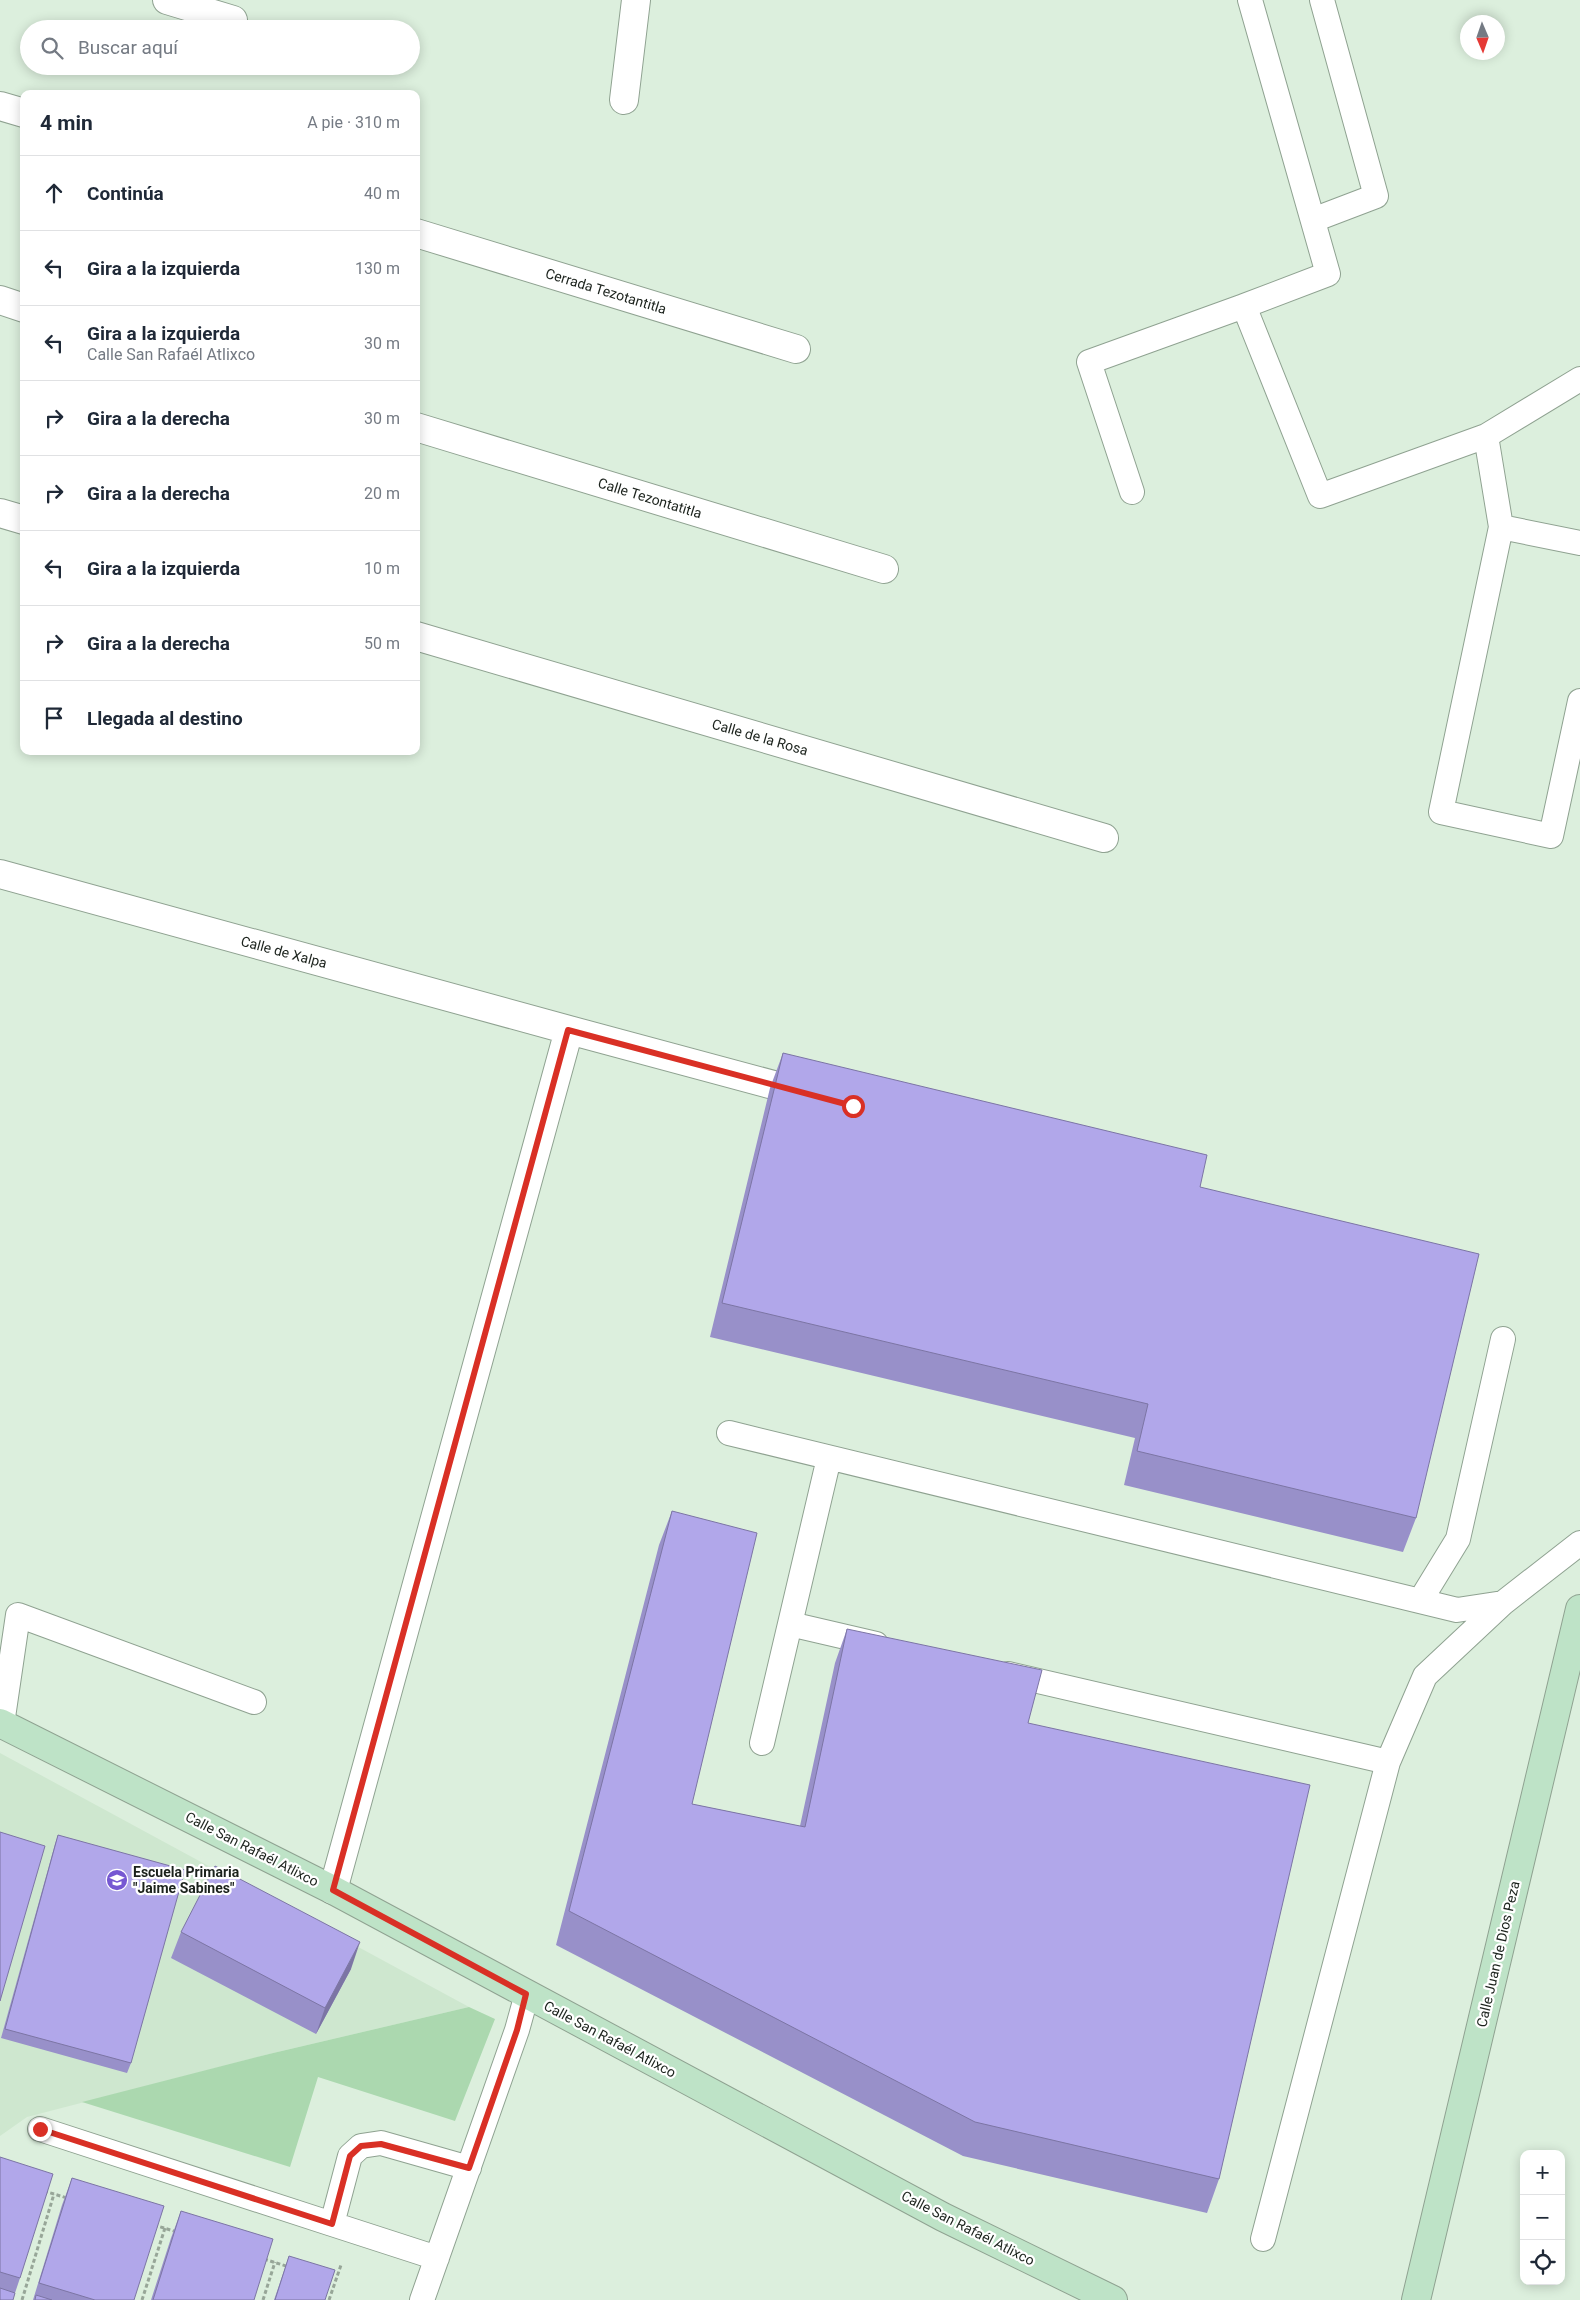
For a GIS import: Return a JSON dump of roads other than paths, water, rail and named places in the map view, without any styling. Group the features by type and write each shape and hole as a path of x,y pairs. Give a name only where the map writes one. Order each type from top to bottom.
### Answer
{"street":[{"path":"167,0 233,20"},
{"path":"624,100 636,0"},
{"path":"0,106 20,112"},
{"name":"Cerrada Tezotantitla","path":"420,234 796,349"},
{"path":"0,300 20,307"},
{"name":"Calle Tezontatitla","path":"420,428 884,569"},
{"path":"0,513 20,519"},
{"name":"Calle de la Rosa","path":"420,637 1104,838"},
{"name":"Calle de Xalpa","path":"0,874 834,1101"},
{"path":"333,1890 568,1030"},
{"name":"Calle Juan de Dios Peza","path":"1416,2300 1580,1609"},
{"name":"Calle San Rafaél Atlixco","path":"1,1724 333,1890 943,2217 1113,2300"}],"lane":[{"path":"1132,492 1089,362 1328,274 1250,0"},
{"path":"1313,220 1376,196 1322,0"},
{"path":"1244,306 1320,496 1486,436 1580,379"},
{"path":"1486,436 1501,527 1441,812 1551,836 1580,701"},
{"path":"1501,527 1580,543"},
{"path":"1420,1601 1458,1539 1503,1339"},
{"path":"729,1434 1457,1610 1502,1604"},
{"path":"762,1743 829,1458"},
{"path":"1263,2239 1388,1762 1424,1676 1502,1604 1580,1543"},
{"path":"1,1724 18,1616 254,1702"},
{"path":"790,1624 896,1648"},
{"path":"982,1669 1388,1762"},
{"path":"422,2300 517,2030 526,1994"},
{"path":"40,2129 437,2258"},
{"path":"332,2224 350,2156 361,2146 381,2144 469,2168"}],"place":[{"name":"Escuela Primaria \"Jaime Sabines\"","path":"117,1880"}]}
